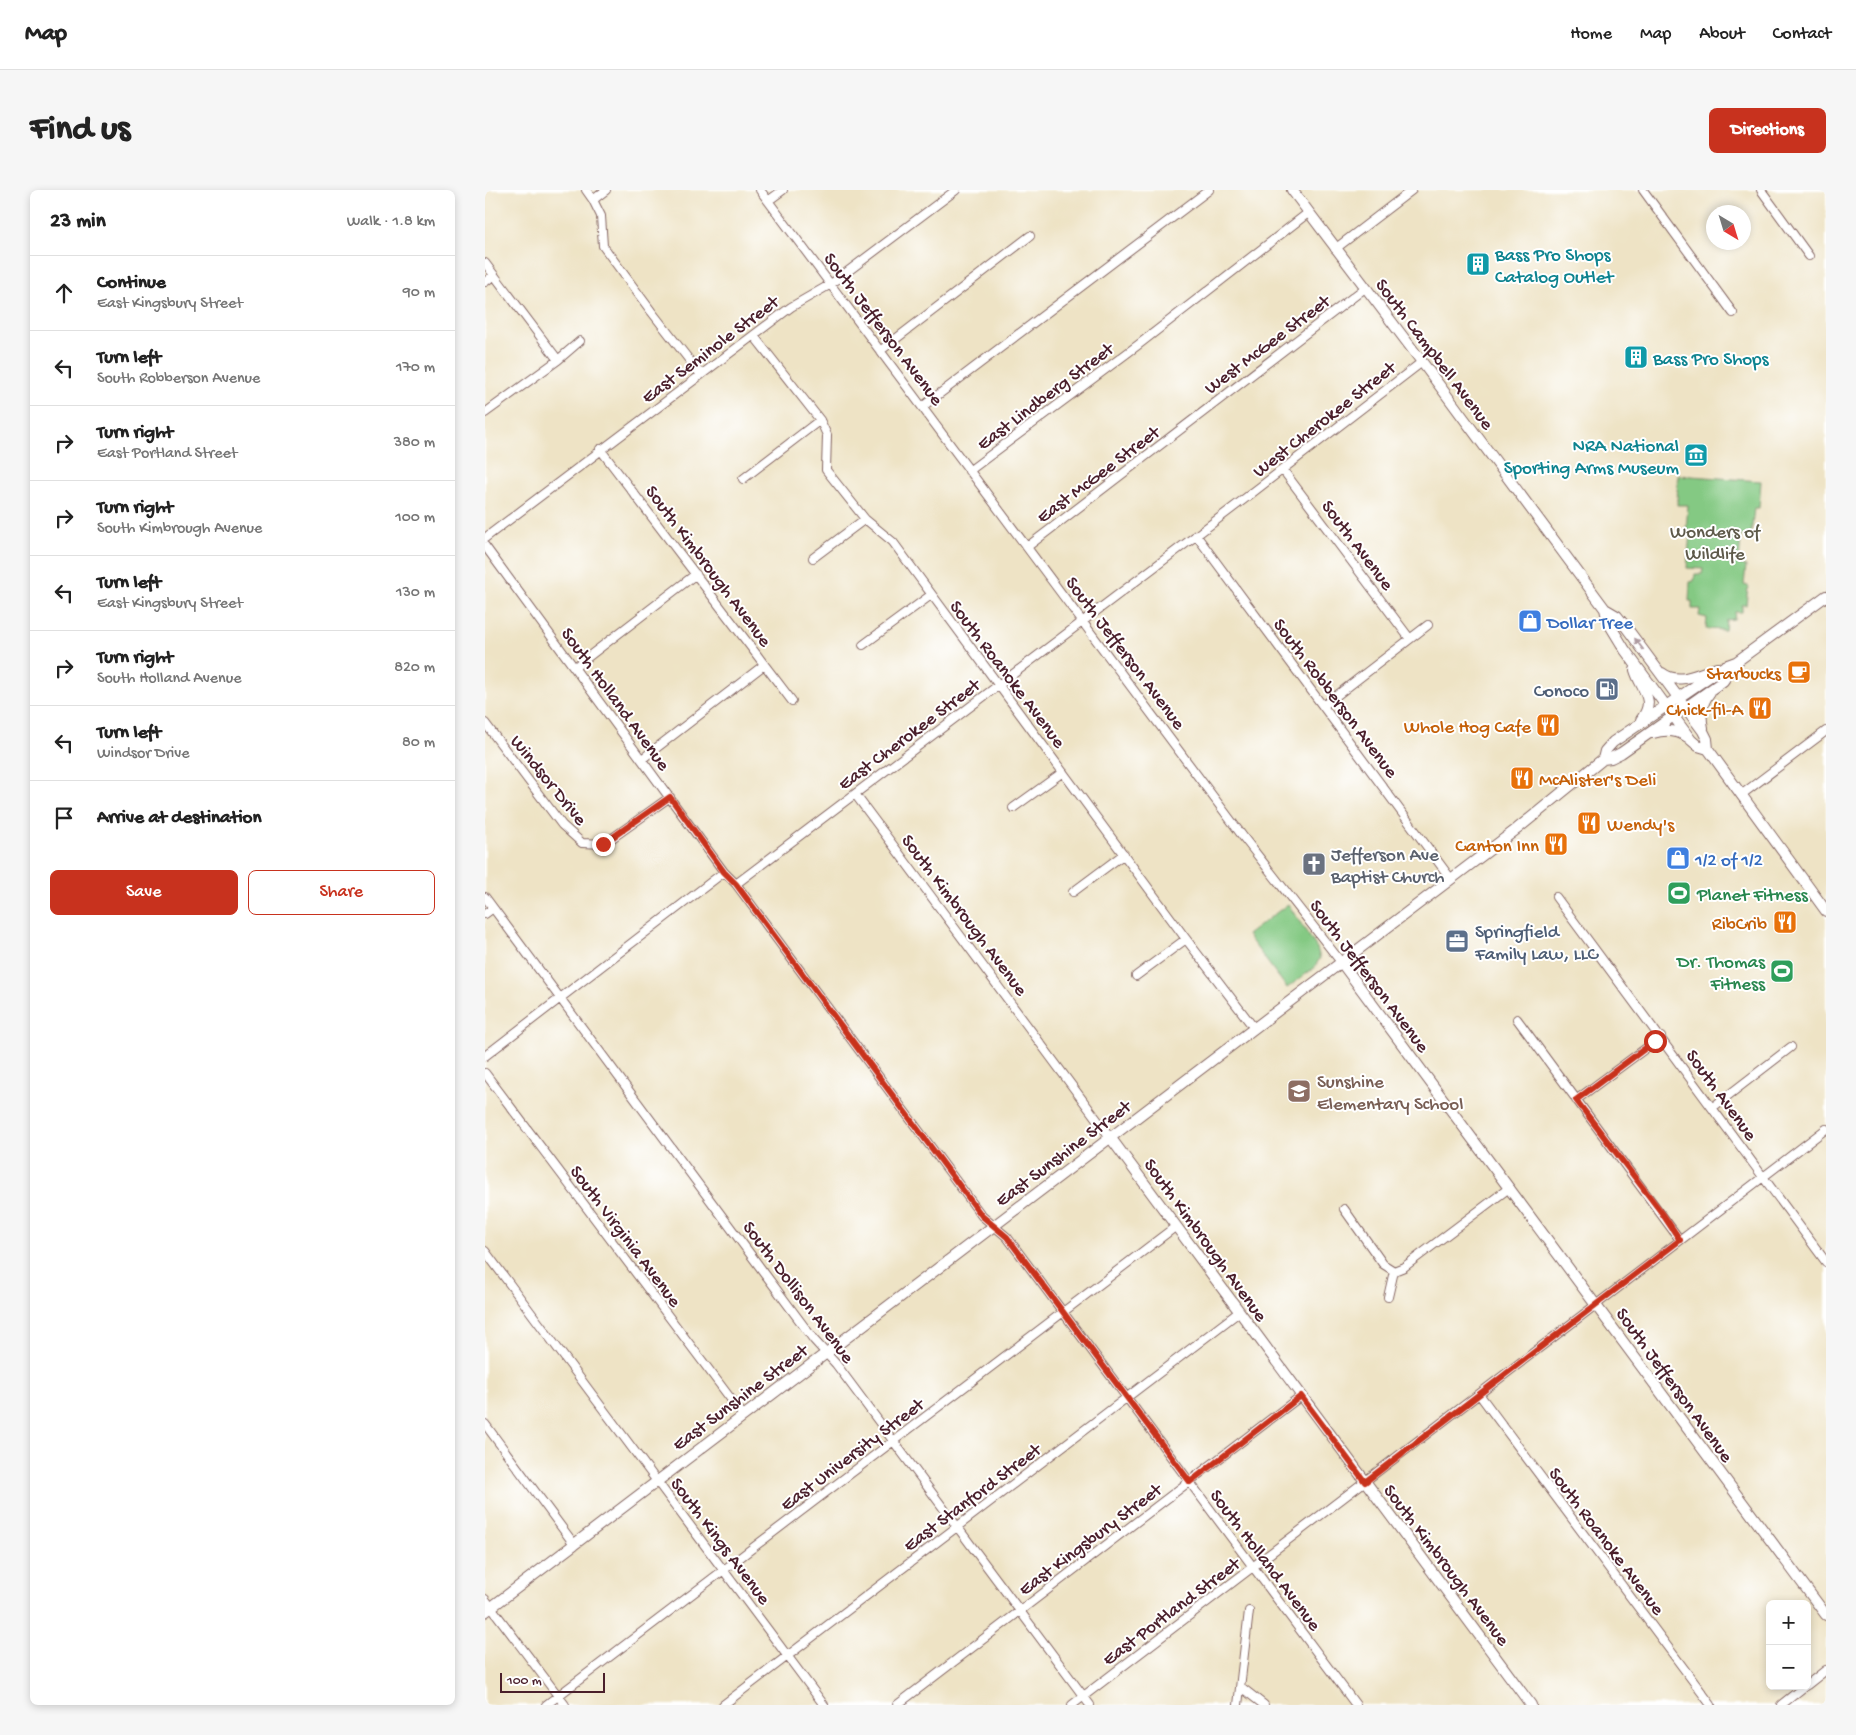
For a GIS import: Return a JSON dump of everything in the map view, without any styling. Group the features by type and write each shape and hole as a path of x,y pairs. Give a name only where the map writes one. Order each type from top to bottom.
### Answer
{"main road":[{"name":"South Campbell Avenue","path":"1292,190 1605,609 1613,632 1691,740 1698,746 1708,749"},
{"path":"1656,667 1668,677 1679,679 1736,662 1826,596"},
{"name":"South Campbell Avenue","path":"1605,609 1617,616 1679,697 1703,731 1707,739 1708,749 1826,910"},
{"path":"1632,659 1636,675 1647,695 1648,702 1645,715 1637,725"},
{"path":"1703,731 1701,710 1703,701 1729,674 1736,662"},
{"path":"1714,688 1621,753 1611,758 1603,759 1605,751 1613,742 1725,666"},
{"path":"1645,736 1658,731 1672,731 1680,732 1691,740"},
{"name":"East Sunshine Street","path":"487,1606 574,1544 1517,829 1603,759"},
{"name":"South Jefferson Avenue","path":"1341,962 1826,1615"},
{"name":"South Kimbrough Avenue","path":"1110,1137 1531,1705"}],"street":[{"path":"586,190 601,216 603,246 701,375"},
{"path":"593,200 606,190"},
{"name":"South Jefferson Avenue","path":"760,190 1244,838 1341,962"},
{"path":"768,201 783,190"},
{"name":"East Seminole Street","path":"486,536 791,307 831,284 956,190"},
{"path":"922,407 1209,190"},
{"path":"1335,248 1412,190"},
{"path":"1643,190 1733,312"},
{"path":"1761,190 1809,256"},
{"name":"East Lindberg Street","path":"969,471 1138,345 1308,212"},
{"path":"880,351 1030,236"},
{"path":"485,263 557,360"},
{"path":"485,282 494,275"},
{"name":"West McGee Street","path":"1187,424 1365,288"},
{"name":"South Roanoke Avenue","path":"754,336 820,420 827,435 826,470 865,519 893,542 998,686 1254,1028"},
{"path":"485,413 580,341"},
{"name":"West Cherokee Street","path":"1243,500 1422,362"},
{"path":"743,479 820,420"},
{"name":"East McGee Street","path":"1027,547 1187,424"},
{"name":"South Kimbrough Avenue","path":"601,450 792,701"},
{"name":"South Avenue","path":"1283,470 1410,639"},
{"name":"East Cherokee Street","path":"736,884 1243,500"},
{"path":"813,558 865,519"},
{"name":"South Robberson Avenue","path":"1196,535 1451,879"},
{"name":"South Holland Avenue","path":"485,546 724,872 736,884 982,1216 1007,1237 1356,1705"},
{"path":"575,667 697,574"},
{"path":"863,645 931,595"},
{"path":"1323,706 1428,625"},
{"path":"642,758 764,665"},
{"name":"Windsor Drive","path":"485,723 562,825 582,843 603,844 670,797"},
{"path":"1741,794 1826,731"},
{"path":"1013,808 1063,772"},
{"name":"South Kimbrough Avenue","path":"855,794 1110,1137"},
{"path":"1073,892 1124,854"},
{"path":"485,1056 724,872"},
{"name":"South Dollison Avenue","path":"485,897 808,1332 826,1352 1090,1705"},
{"name":"South Avenue","path":"1557,897 1826,1262"},
{"path":"485,914 493,908"},
{"path":"1136,976 1186,939"},
{"path":"1517,1019 1662,1213 1680,1240"},
{"path":"1576,1100 1661,1037"},
{"path":"1713,1107 1791,1047"},
{"name":"South Virginia Avenue","path":"485,1073 743,1416"},
{"name":"East Portland Street","path":"1072,1705 1826,1129"},
{"path":"1394,1271 1404,1267 1509,1188"},
{"path":"1344,1209 1383,1264 1394,1271"},
{"name":"East University Street","path":"546,1705 1175,1227"},
{"name":"South Kings Avenue","path":"485,1251 824,1705"},
{"path":"1388,1298 1394,1271"},
{"name":"East Stanford Street","path":"723,1705 1239,1312"},
{"name":"South Roanoke Avenue","path":"1479,1394 1711,1705"},
{"name":"East Kingsbury Street","path":"897,1705 1301,1396"},
{"path":"485,1424 574,1544"},
{"path":"487,1606 565,1705"},
{"path":"1238,1705 1249,1611"},
{"path":"1811,1681 1826,1670"},
{"path":"1241,1688 1263,1705"},
{"path":"1781,1705 1800,1690"}],"green space":[{"name":"Wonders of Wildlife","path":"1678,475 1761,481 1759,508 1754,508 1751,536 1741,535 1739,564 1746,566 1744,585 1748,586 1746,605 1742,605 1742,612 1735,612 1734,619 1726,620 1725,630 1706,629 1707,618 1699,616 1700,609 1692,609 1692,601 1689,601 1690,582 1694,581 1695,574 1702,574 1703,569 1687,568 1690,532 1686,531 1688,505 1677,505"},
{"path":"1288,904 1317,948 1320,958 1314,968 1287,988 1247,935"}],"place":[{"name":"Bass Pro Shops Catalog Outlet","path":"1478,264"},
{"name":"Bass Pro Shops","path":"1636,357"},
{"name":"NRA National Sporting Arms Museum","path":"1696,455"},
{"name":"Dollar Tree","path":"1530,621"},
{"name":"Starbucks","path":"1799,672"},
{"name":"Conoco","path":"1607,689"},
{"name":"Chick-fil-A","path":"1760,708"},
{"name":"Whole Hog Cafe","path":"1548,725"},
{"name":"McAlister's Deli","path":"1522,778"},
{"name":"Wendy's","path":"1589,823"},
{"name":"Canton Inn","path":"1556,844"},
{"name":"1/2 of 1/2","path":"1678,858"},
{"name":"Jefferson Ave Baptist Church","path":"1314,864"},
{"name":"Planet Fitness","path":"1679,893"},
{"name":"RibCrib","path":"1785,922"},
{"name":"Springfield Family Law, LLC","path":"1457,941"},
{"name":"Dr. Thomas Fitness","path":"1782,971"},
{"name":"Sunshine Elementary School","path":"1299,1091"}],"route":[{"path":"603,844 670,797 982,1216 1007,1237 1190,1482 1301,1396 1365,1482 1680,1240 1662,1213 1576,1100 1655,1041"}]}
